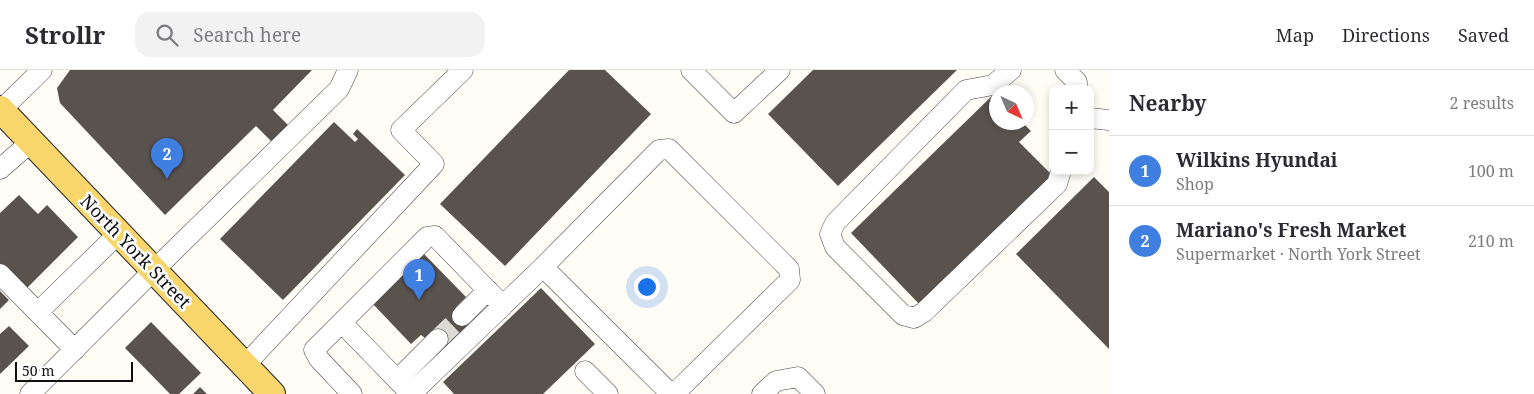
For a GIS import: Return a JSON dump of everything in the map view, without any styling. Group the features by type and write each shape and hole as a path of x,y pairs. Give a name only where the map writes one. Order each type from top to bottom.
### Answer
{"main road":[{"name":"North York Street","path":"0,109 272,394"}],"street":[{"path":"0,109 42,70"},
{"path":"30,394 339,89 348,70"},
{"path":"245,365 434,164 402,130 463,70"},
{"path":"692,70 734,113 780,70"},
{"path":"1010,70 993,85 966,90 952,104 835,223 830,234 835,247 903,315 914,318 924,312 1057,184 1060,175"},
{"path":"1094,118 1109,120"},
{"path":"0,169 32,142"},
{"path":"407,390 503,306 659,150 669,149 789,269 790,280 672,394 543,267"},
{"path":"38,312 119,233"},
{"path":"352,394 319,359 314,350 426,237 435,236 503,306"},
{"path":"0,274 74,350"},
{"path":"462,316 488,290"},
{"path":"342,323 407,390"},
{"path":"407,390 438,339"},
{"path":"585,371 608,394"},
{"path":"762,394 776,381 798,377 815,394"}],"building":[{"path":"70,70 312,70 273,110 289,126 272,142 256,126 165,215 60,103 57,88"},
{"path":"569,70 605,70 651,114 505,266 440,204"},
{"path":"813,70 957,70 838,186 768,114"},
{"path":"989,99 989,130 1030,130 1019,142 1049,172 1049,175 1054,177 921,306 851,233"},
{"path":"334,122 355,142 358,139 353,134 357,129 405,175 283,300 220,239"},
{"path":"1094,177 1109,192 1109,349 1016,254"},
{"path":"19,195 38,214 47,205 78,237 25,290 0,265 0,213"},
{"path":"424,254 466,297 456,307 471,323 446,347 431,332 425,338 421,335 411,344 372,303"},
{"path":"541,288 595,344 543,394 454,394 443,382"},
{"path":"0,291 9,300 0,309"},
{"path":"151,322 201,373 179,394 170,394 125,348"},
{"path":"9,326 29,346 0,374 0,334"},
{"path":"200,387 207,394 193,394"}],"tunnel":[{"path":"438,339 462,316"}],"place":[{"name":"Mariano's Fresh Market","path":"167,179"},
{"name":"Wilkins Hyundai","path":"419,300"}]}
